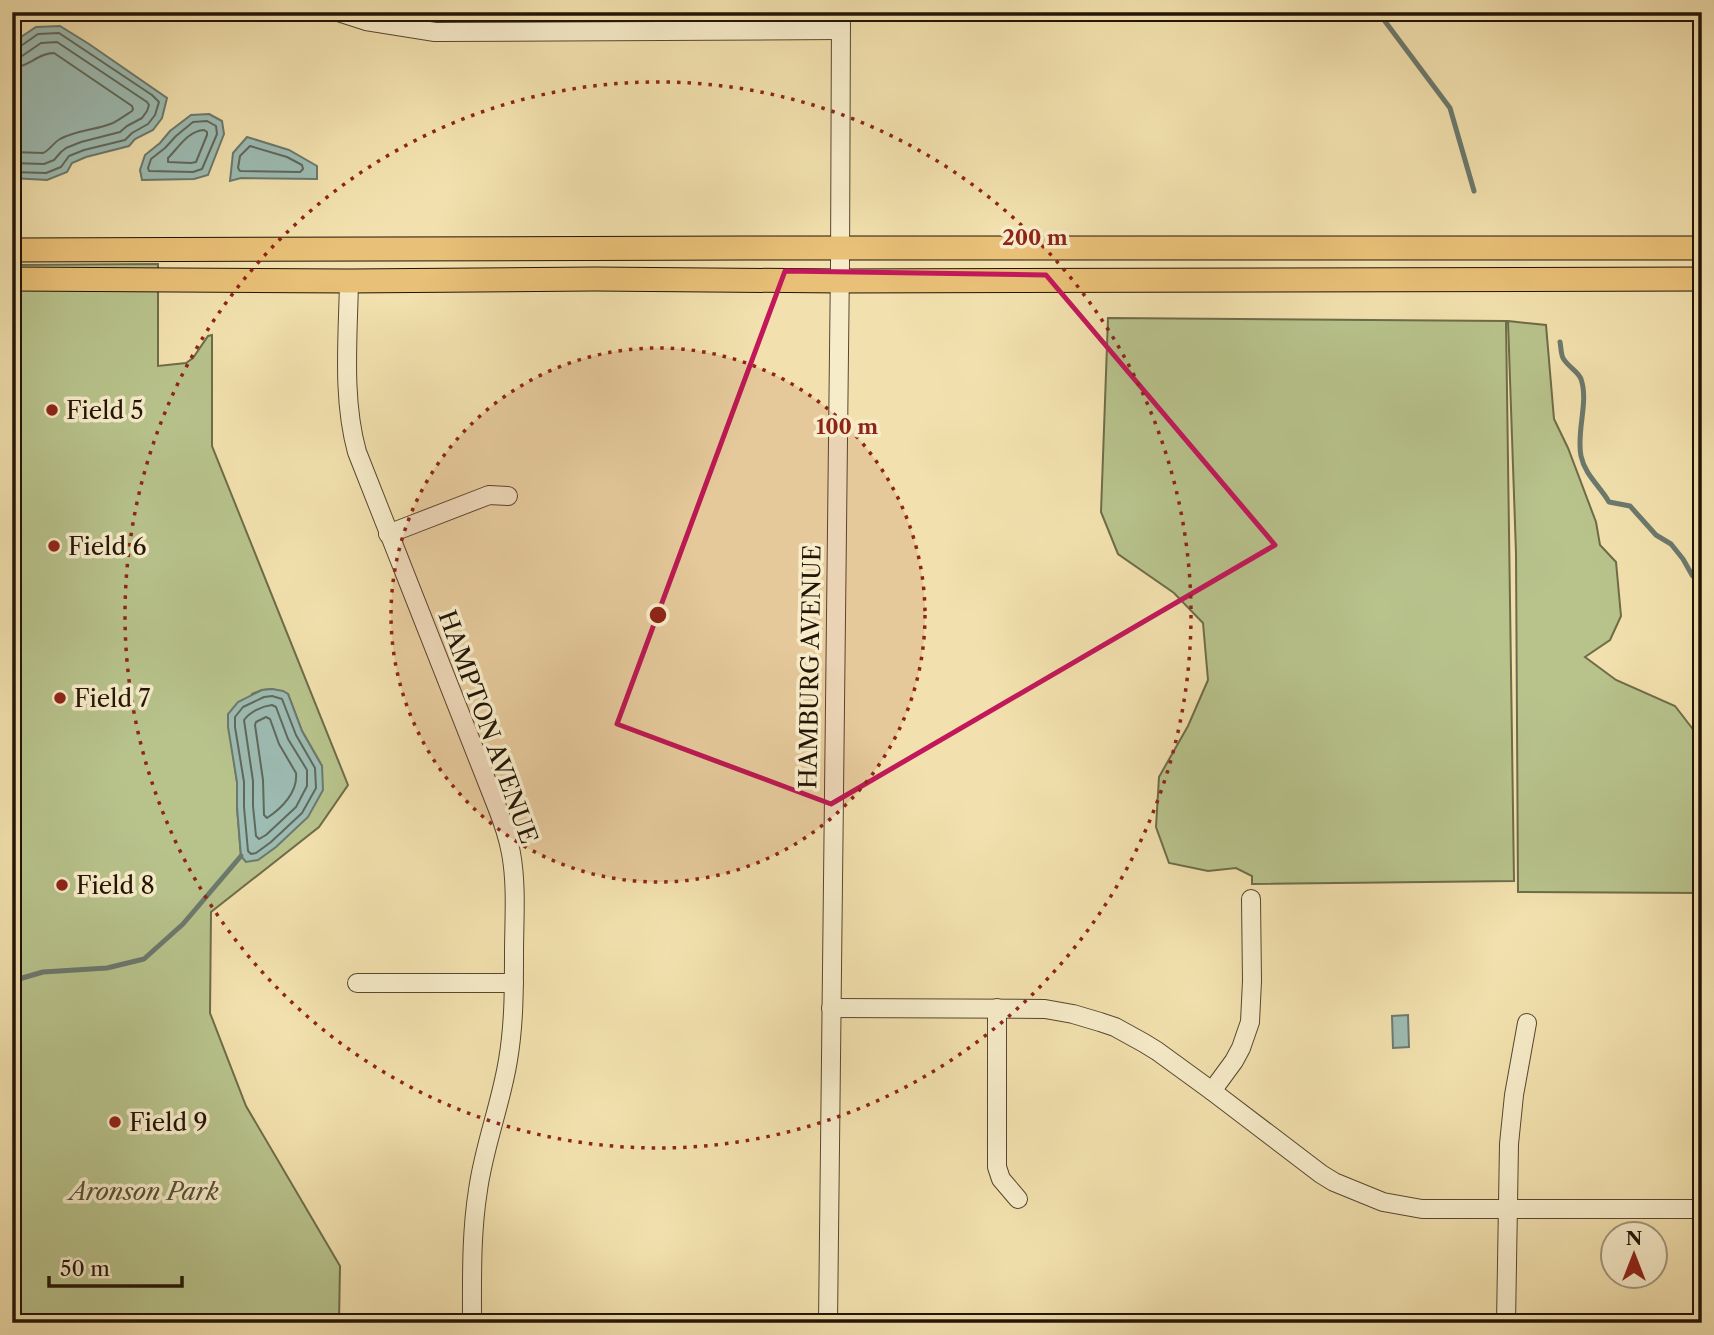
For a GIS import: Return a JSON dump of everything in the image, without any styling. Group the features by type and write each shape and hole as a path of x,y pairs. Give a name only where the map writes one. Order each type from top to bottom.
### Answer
{"main road":[{"path":"12,279 595,279 840,264 1702,248"},
{"path":"12,250 1702,279"}],"street":[{"path":"338,12 366,21 435,32 841,21"},
{"name":"HAMBURG AVENUE","path":"828,1323 841,21"},
{"name":"HAMPTON AVENUE","path":"349,281 348,400 353,438 388,534 497,807 508,838 512,863 514,983 508,1059 484,1160 475,1215 472,1323"},
{"path":"388,534 489,495 508,496"},
{"path":"1212,1091 1234,1061 1250,1022 1251,900"},
{"path":"357,983 514,983"},
{"path":"831,1009 1045,1009 1085,1017 1115,1027 1157,1051 1321,1174 1368,1197 1404,1207 1507,1210 1702,1209"},
{"path":"997,1009 998,1167 1001,1179 1018,1199"},
{"path":"1506,1323 1511,1120 1527,1023"}],"highlighted area":[{"path":"785,271 1046,275 1275,545 831,804 617,724"}],"green space":[{"name":"Aronson Park","path":"158,264 158,366 186,363 193,358 208,336 212,335 212,446 348,785 319,827 211,912 210,1013 246,1106 340,1266 339,1323 12,1323 12,265","holes":["272,689 288,694 302,731 322,766 241,856 233,755 252,694"]},
{"path":"1108,318 1506,321 1514,881 1252,884 1252,876 1236,868 1208,871 1169,863 1156,827 1159,777 1188,726 1208,680 1203,623 1174,593 1118,554 1101,512"},
{"path":"1508,321 1546,325 1554,419 1596,522 1600,545 1616,562 1621,616 1610,640 1585,657 1616,680 1675,706 1702,741 1702,893 1518,892 1516,553"}],"water":[{"path":"60,26 167,98 162,118 153,130 135,139 129,146 86,157 72,163 67,172 47,180 12,178 12,43 36,27"},
{"path":"209,114 222,121 224,134 208,175 194,179 142,180 140,170 145,155 191,115"},
{"path":"247,137 289,150 317,166 317,179 241,178 230,181 233,153"},
{"path":"272,689 288,694 302,731 322,766 323,790 308,817 276,847 258,860 246,862 241,856 237,782 228,714 238,702 262,690"},
{"path":"1408,1015 1409,1047 1393,1048 1392,1016"}],"waterway":[{"path":"1378,12 1450,108 1474,191"},
{"path":"1560,342 1563,358 1580,376 1583,388 1580,447 1586,469 1609,502 1630,506 1656,535 1671,544 1702,586"},
{"path":"12,981 43,972 107,968 144,959 183,924 241,856"}],"place":[{"name":"Field 5","path":"52,410"},
{"name":"Field 6","path":"54,546"},
{"name":"Field 7","path":"60,698"},
{"name":"Field 8","path":"62,885"},
{"name":"Field 9","path":"115,1122"}]}
